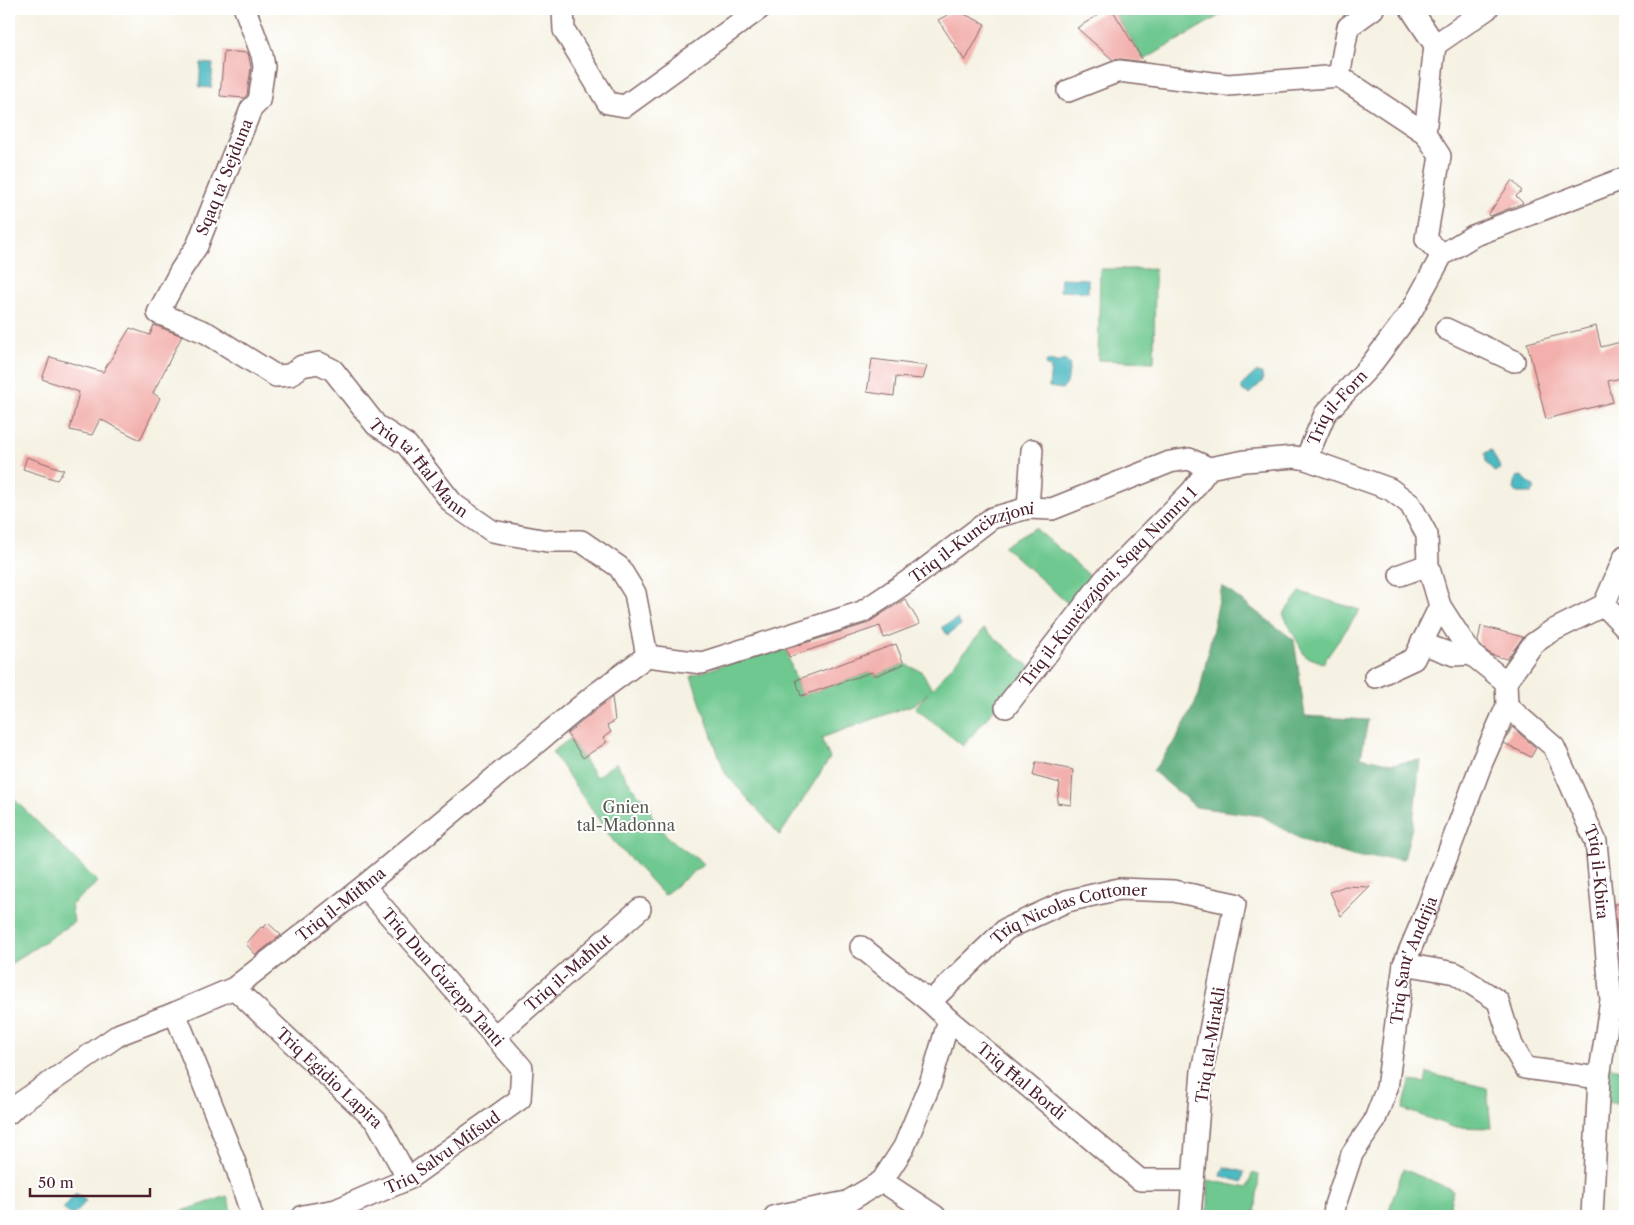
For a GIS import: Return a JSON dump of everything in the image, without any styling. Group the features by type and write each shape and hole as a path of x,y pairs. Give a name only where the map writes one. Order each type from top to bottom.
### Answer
{"street":[{"name":"Sqaq ta' Sejduna","path":"158,313 181,270 197,246 251,109 259,101 264,67 262,55 245,9"},
{"path":"563,9 564,30 608,103 625,106 759,9"},
{"path":"1339,76 1348,27 1373,9"},
{"path":"1411,9 1435,45 1425,133"},
{"path":"1435,45 1487,9"},
{"path":"1068,91 1119,71 1228,85 1339,76 1425,133 1440,156 1426,239 1442,255"},
{"name":"Triq il-Forn","path":"1506,682 1471,654 1440,606 1428,565 1427,535 1410,504 1390,489 1306,460 1325,414 1370,366 1412,310 1442,255 1473,236 1625,178"},
{"name":"Triq ta' Ħal Mann","path":"158,313 207,333 276,376 290,375 302,366 319,363 333,370 376,425 407,445 453,504 492,531 547,541 581,541 619,567 635,593 647,656"},
{"path":"1446,329 1514,361"},
{"path":"1028,508 1032,450"},
{"path":"1209,468 1245,460 1295,457 1306,460"},
{"name":"Triq il-Kunċizzjoni","path":"647,656 702,663 862,612 917,575 992,518 1028,508 1052,510 1170,462 1189,460 1209,468"},
{"name":"Triq il-Kunċizzjoni, Sqaq Numru 1","path":"1006,707 1104,580 1192,491 1209,468"},
{"path":"1507,706 1506,682 1534,644 1550,632 1604,605 1625,556"},
{"path":"1400,575 1428,565"},
{"path":"1604,605 1625,627"},
{"path":"1375,677 1414,659 1440,606"},
{"path":"1421,643 1454,655 1471,654"},
{"name":"Triq il-Mitħna","path":"11,1105 120,1034 234,988 364,886 593,696 647,656"},
{"name":"Triq Sant' Andrija","path":"1334,1216 1335,1205 1352,1154 1374,1122 1387,1088 1404,964 1428,907 1482,762 1507,706"},
{"name":"Triq il-Kbira","path":"1507,706 1554,747 1596,842 1611,1000 1600,1078 1592,1216"},
{"name":"Triq Dun Ġużepp Tanti","path":"364,886 522,1068"},
{"name":"Triq Nicolas Cottoner","path":"930,1002 1006,929 1067,901 1119,889 1174,891 1235,904"},
{"name":"Triq tal-Mirakli","path":"1190,1216 1202,1071 1235,904"},
{"name":"Triq il-Maħlut","path":"494,1037 640,909"},
{"name":"Triq Ħal Bordi","path":"861,947 930,1002 1140,1180 1193,1180"},
{"path":"1404,964 1455,973 1498,1001 1512,1045 1525,1068 1600,1078"},
{"name":"Triq Egidio Lapira","path":"234,988 377,1122 408,1179"},
{"path":"175,1013 234,1160 252,1216"},
{"path":"775,1216 847,1202 882,1181 904,1147 930,1084 949,1020"},
{"name":"Triq Salvu Mifsud","path":"303,1216 336,1210 408,1179 520,1099 522,1068"},
{"path":"882,1181 935,1216"}],"green space":[{"path":"1112,9 1228,9 1229,10 1144,60"},
{"path":"1100,269 1155,269 1154,362 1098,360"},
{"path":"1035,528 1096,581 1075,610 1004,546"},
{"path":"1222,586 1294,640 1305,716 1368,720 1361,757 1392,764 1420,760 1413,823 1404,859 1356,857 1302,840 1262,816 1196,807 1153,771 1177,738 1199,695"},
{"path":"1300,592 1360,610 1323,663 1305,656 1283,614"},
{"path":"984,629 1030,667 963,746 915,708 928,693 915,704 821,738 830,758 780,835 725,773 691,676 784,644 801,696 872,672 875,676 904,664 921,671 932,689"},
{"name":"Gnien tal-Madonna","path":"570,739 596,777 616,763 638,795 647,799 652,816 669,839 704,864 664,895 614,842 552,752"},
{"path":"9,794 98,882 71,905 74,922 9,965"},
{"path":"1606,1066 1625,1070 1625,1104 1601,1102"},
{"path":"1427,1073 1487,1088 1491,1128 1453,1127 1403,1109 1410,1081 1425,1083"},
{"path":"1403,1169 1453,1190 1448,1216 1387,1216"},
{"path":"1252,1173 1259,1175 1255,1216 1208,1216 1208,1180 1248,1188"},
{"path":"227,1196 233,1216 168,1216 174,1214"}],"water":[{"path":"201,63 213,64 211,88 199,87"},
{"path":"1061,278 1088,279 1088,292 1060,291"},
{"path":"1048,360 1056,363 1065,360 1070,365 1067,384 1062,389 1049,387 1051,368 1045,365"},
{"path":"1256,372 1262,374 1263,381 1249,394 1243,391 1241,386"},
{"path":"1491,450 1501,469 1494,472 1486,462 1485,453"},
{"path":"1522,476 1534,487 1532,493 1517,493 1514,489 1516,477"},
{"path":"957,619 961,625 947,635 942,627"},
{"path":"1224,1167 1244,1172 1242,1182 1221,1176"},
{"path":"76,1193 86,1201 73,1216 63,1209"}],"building":[{"path":"1108,9 1112,9 1144,62 1121,59 1113,60 1077,28"},
{"path":"956,10 985,24 965,61 938,20"},
{"path":"224,51 248,53 251,67 247,95 244,98 220,96"},
{"path":"1512,180 1522,191 1516,196 1523,203 1490,216 1488,215"},
{"path":"154,325 182,336 153,393 160,398 140,440 100,419 92,435 70,430 79,392 42,379 50,357 103,372 130,328 150,335"},
{"path":"1596,326 1601,347 1625,341 1625,377 1608,381 1613,402 1546,419 1527,343"},
{"path":"872,359 927,366 923,379 896,377 894,396 867,392"},
{"path":"27,457 64,470 57,480 23,469"},
{"path":"905,599 920,624 884,638 880,626 789,657 786,649 866,624"},
{"path":"1481,626 1523,637 1507,659 1492,655 1480,646 1478,641"},
{"path":"896,644 904,664 875,676 872,672 801,696 796,680"},
{"path":"612,697 615,721 607,725 611,732 603,738 607,742 583,758 567,734"},
{"path":"1512,727 1536,748 1531,757 1504,743"},
{"path":"1036,762 1073,770 1071,805 1057,803 1060,783 1033,776"},
{"path":"1345,886 1370,887 1341,916 1330,892"},
{"path":"1625,903 1625,948 1619,948 1614,904"},
{"path":"268,923 281,935 256,955 246,944 261,927 263,928"}]}
